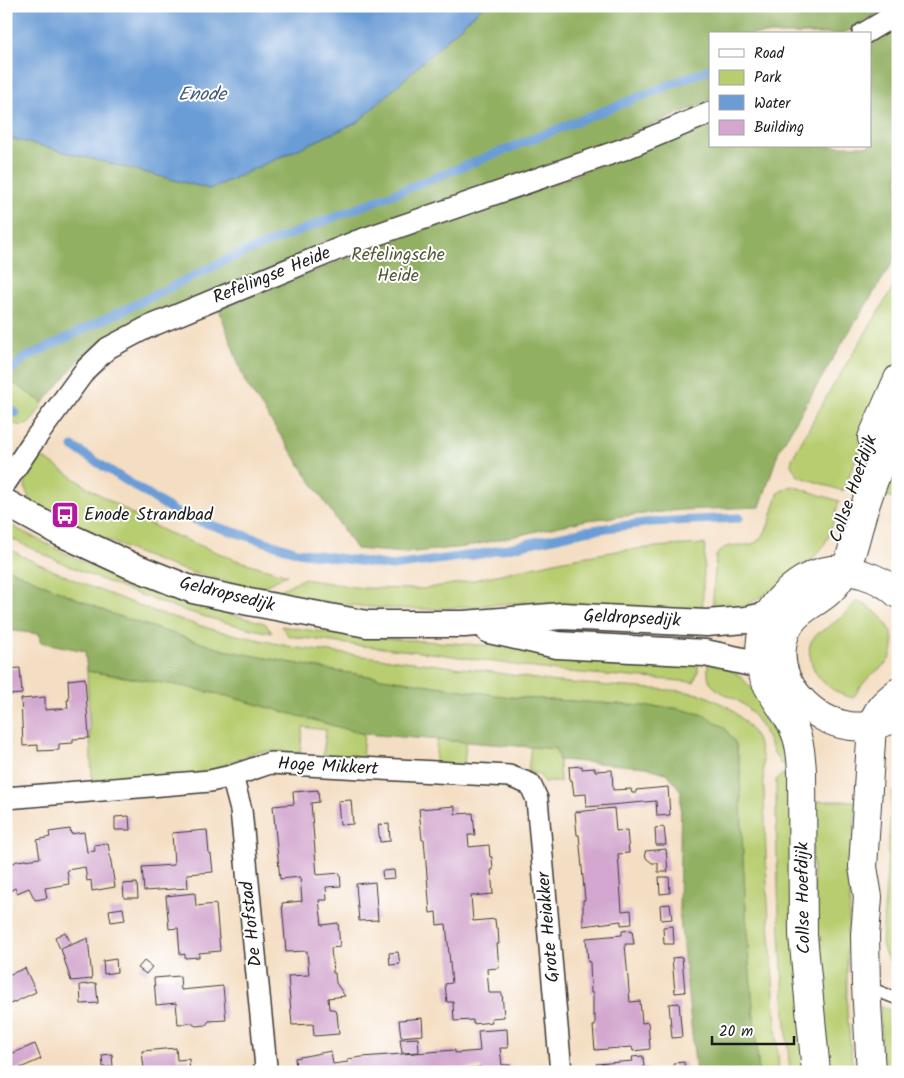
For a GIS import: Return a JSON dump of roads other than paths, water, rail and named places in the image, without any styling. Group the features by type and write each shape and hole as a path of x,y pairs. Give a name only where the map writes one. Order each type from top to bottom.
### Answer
{"main road":[{"name":"Collse Hoefdijk","path":"834,571 878,422 898,380"},
{"name":"Collse Hoefdijk","path":"834,571 866,505 898,419"},
{"path":"887,721 850,726 822,716 810,708 773,669 762,634 769,615 780,601 804,580 817,573 834,571 874,578 898,594"},
{"path":"773,669 782,659 782,646 786,630 794,617 807,605 821,598 839,580 834,571"},
{"name":"Collse Hoefdijk","path":"773,669 764,680 793,725 800,744 802,771 803,935 816,1072"},
{"path":"887,721 877,712 884,703 898,692"},
{"path":"871,1072 865,934 868,897 863,867 887,721"}],"street":[{"path":"866,32 898,13"},
{"name":"Refelingse Heide","path":"6,482 86,369 108,348 146,328 355,242 624,149 709,113"},
{"name":"Geldropsedijk","path":"6,503 61,533 130,566 193,590 367,624 464,624 562,616 706,623 746,620 769,615"},
{"name":"Geldropsedijk","path":"464,624 557,645 705,653 773,669"},
{"name":"Hoge Mikkert","path":"6,798 210,781 232,776 270,763 509,776 530,784"},
{"name":"De Hofstad","path":"232,776 242,810 266,1067 264,1072"},
{"name":"Grote Heiakker","path":"530,784 537,799 561,1072"}],"lane":[{"path":"866,986 898,998"}],"water":[{"name":"Enode","path":"6,6 483,6 358,122 210,189 6,137"}],"waterway":[{"path":"6,375 23,359 228,259 709,69"},
{"path":"6,406 16,413"},
{"path":"73,447 182,516 298,552 392,566 481,554 585,531 651,522 739,518"}],"place":[{"name":"Enode Strandbad","path":"65,515"}],"park label":[{"name":"Refelingsche Heide","path":"398,265"}]}
